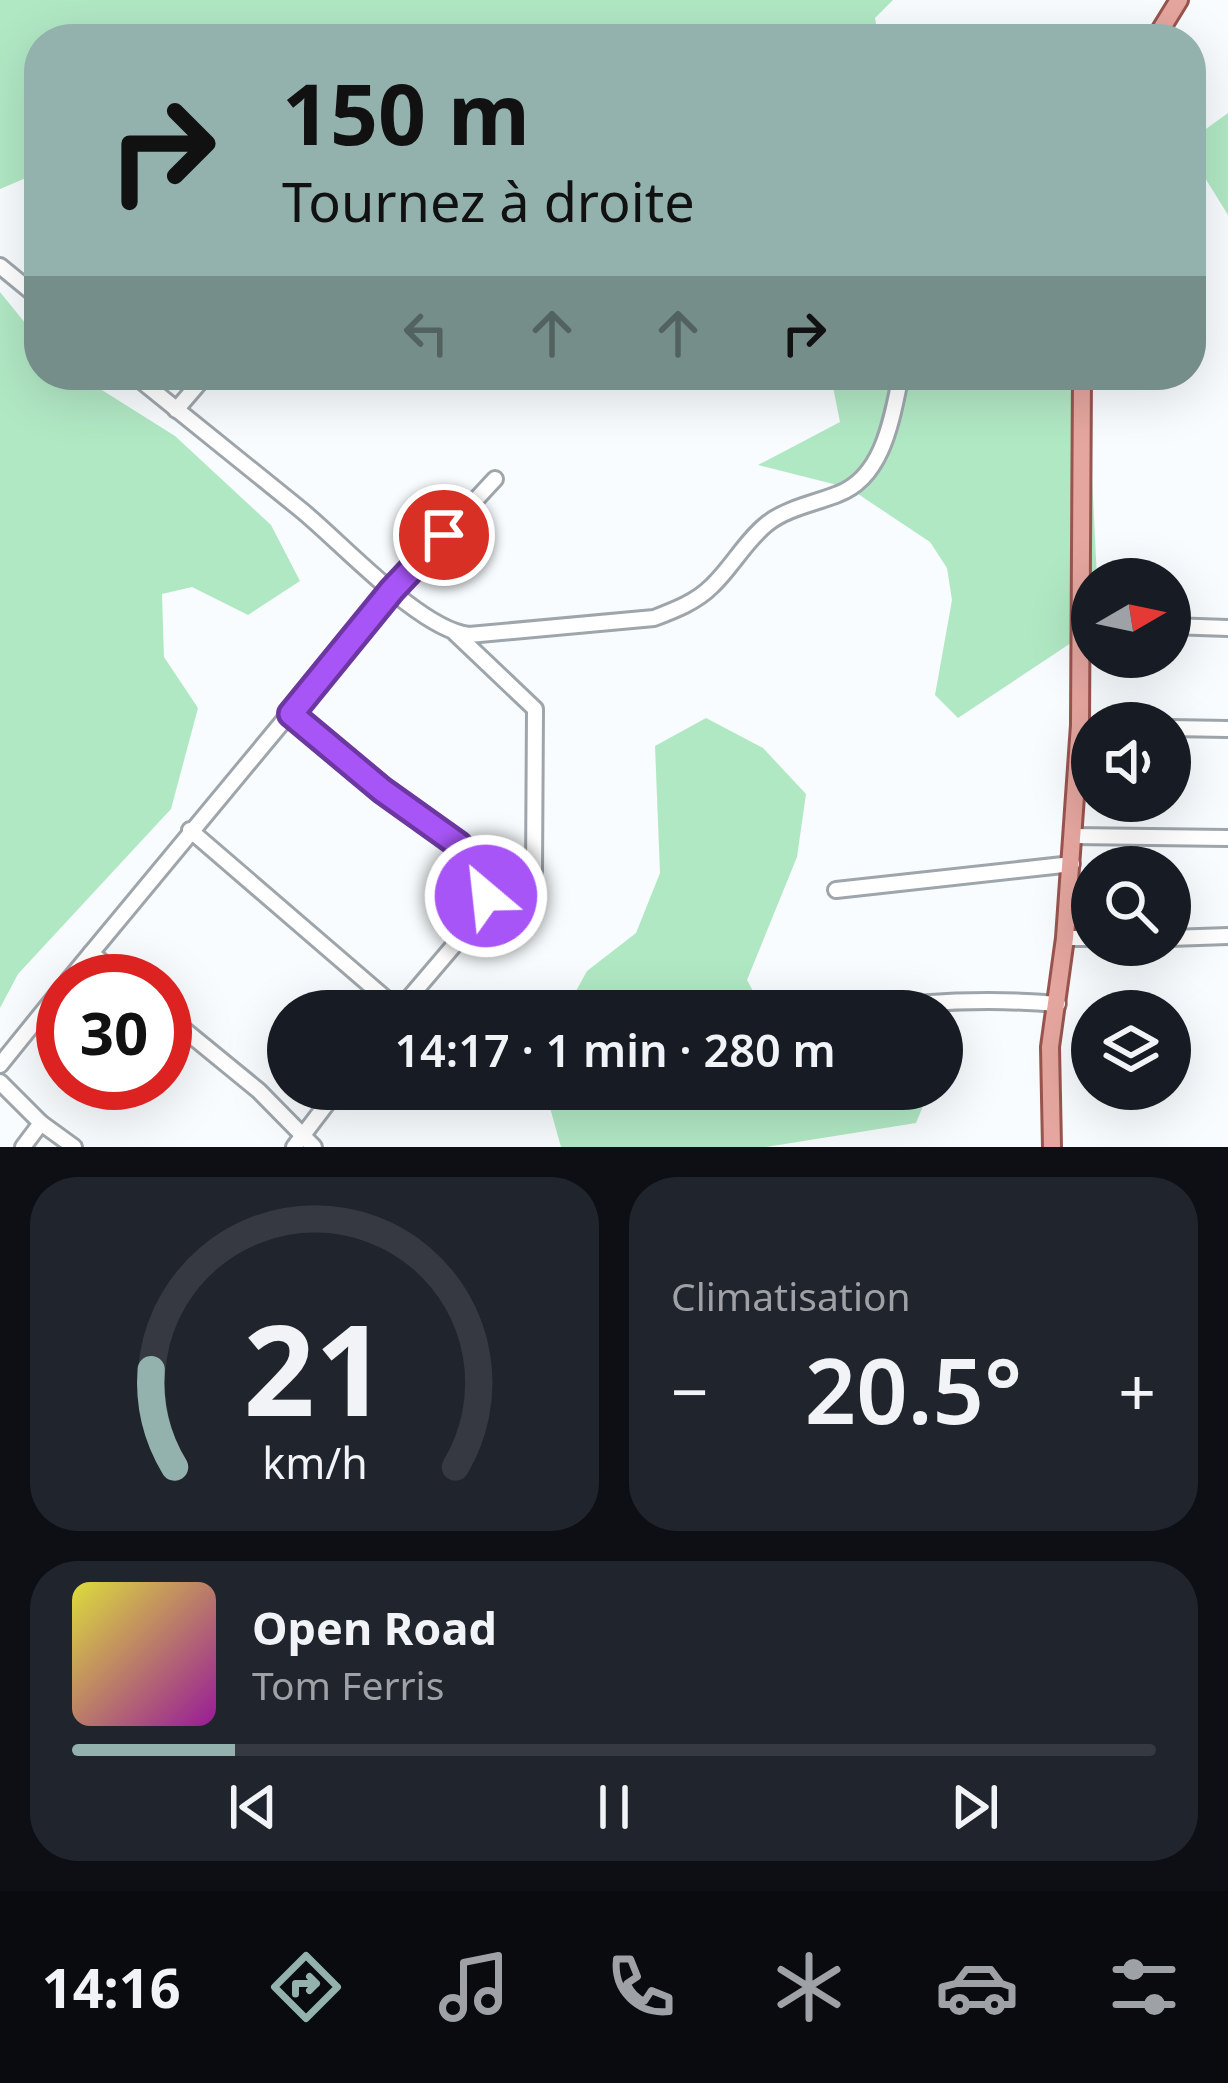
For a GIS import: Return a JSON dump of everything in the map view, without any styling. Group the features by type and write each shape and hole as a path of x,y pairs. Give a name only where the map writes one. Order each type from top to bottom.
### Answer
{"main road":[{"path":"1082,390 1085,558"},
{"path":"1073,846 1075,822"},
{"path":"1052,1147 1049,1047 1071,875"}],"street":[{"path":"0,266 24,286"},
{"path":"152,390 305,512 392,590 455,633 535,709 534,872"},
{"path":"176,410 193,390"},
{"path":"455,633 654,618 683,607 710,588 770,521 845,492 857,482 888,433 898,390"},
{"path":"91,953 392,590 495,479"},
{"path":"1191,627 1228,628"},
{"path":"291,714 382,790 459,845 484,881 485,909 415,990"},
{"path":"1191,728 1228,729"},
{"path":"190,830 375,990"},
{"path":"1073,836 1228,838"},
{"path":"836,890 1071,864"},
{"path":"1191,937 1228,936"},
{"path":"1065,938 1071,938"},
{"path":"963,999 1058,1004"},
{"path":"0,1065 36,1020"},
{"path":"192,1036 271,1102 303,1144 325,1110"},
{"path":"0,1082 41,1124 74,1147"},
{"path":"23,1147 41,1124"}],"green space":[{"path":"0,0 893,0 875,18 876,24 24,24 24,179 0,189"},
{"path":"1228,113 1228,215 1206,180 1206,129"},
{"path":"0,292 24,322 24,390 102,390 175,436 271,525 300,581 248,615 192,587 162,594 164,657 198,708 171,809 18,974 0,1008"},
{"path":"834,390 1088,390 1096,558 1071,558 1071,643 958,718 935,695 952,600 947,568 930,542 849,488 758,465 840,422"},
{"path":"706,718 763,748 806,794 797,857 747,980 752,990 577,990 587,971 636,933 660,873 655,746"},
{"path":"551,1110 921,1110 916,1123 766,1147 561,1147"}],"route":[{"path":"444,535 392,590 291,714 382,790 459,845 484,881 486,896"}]}
